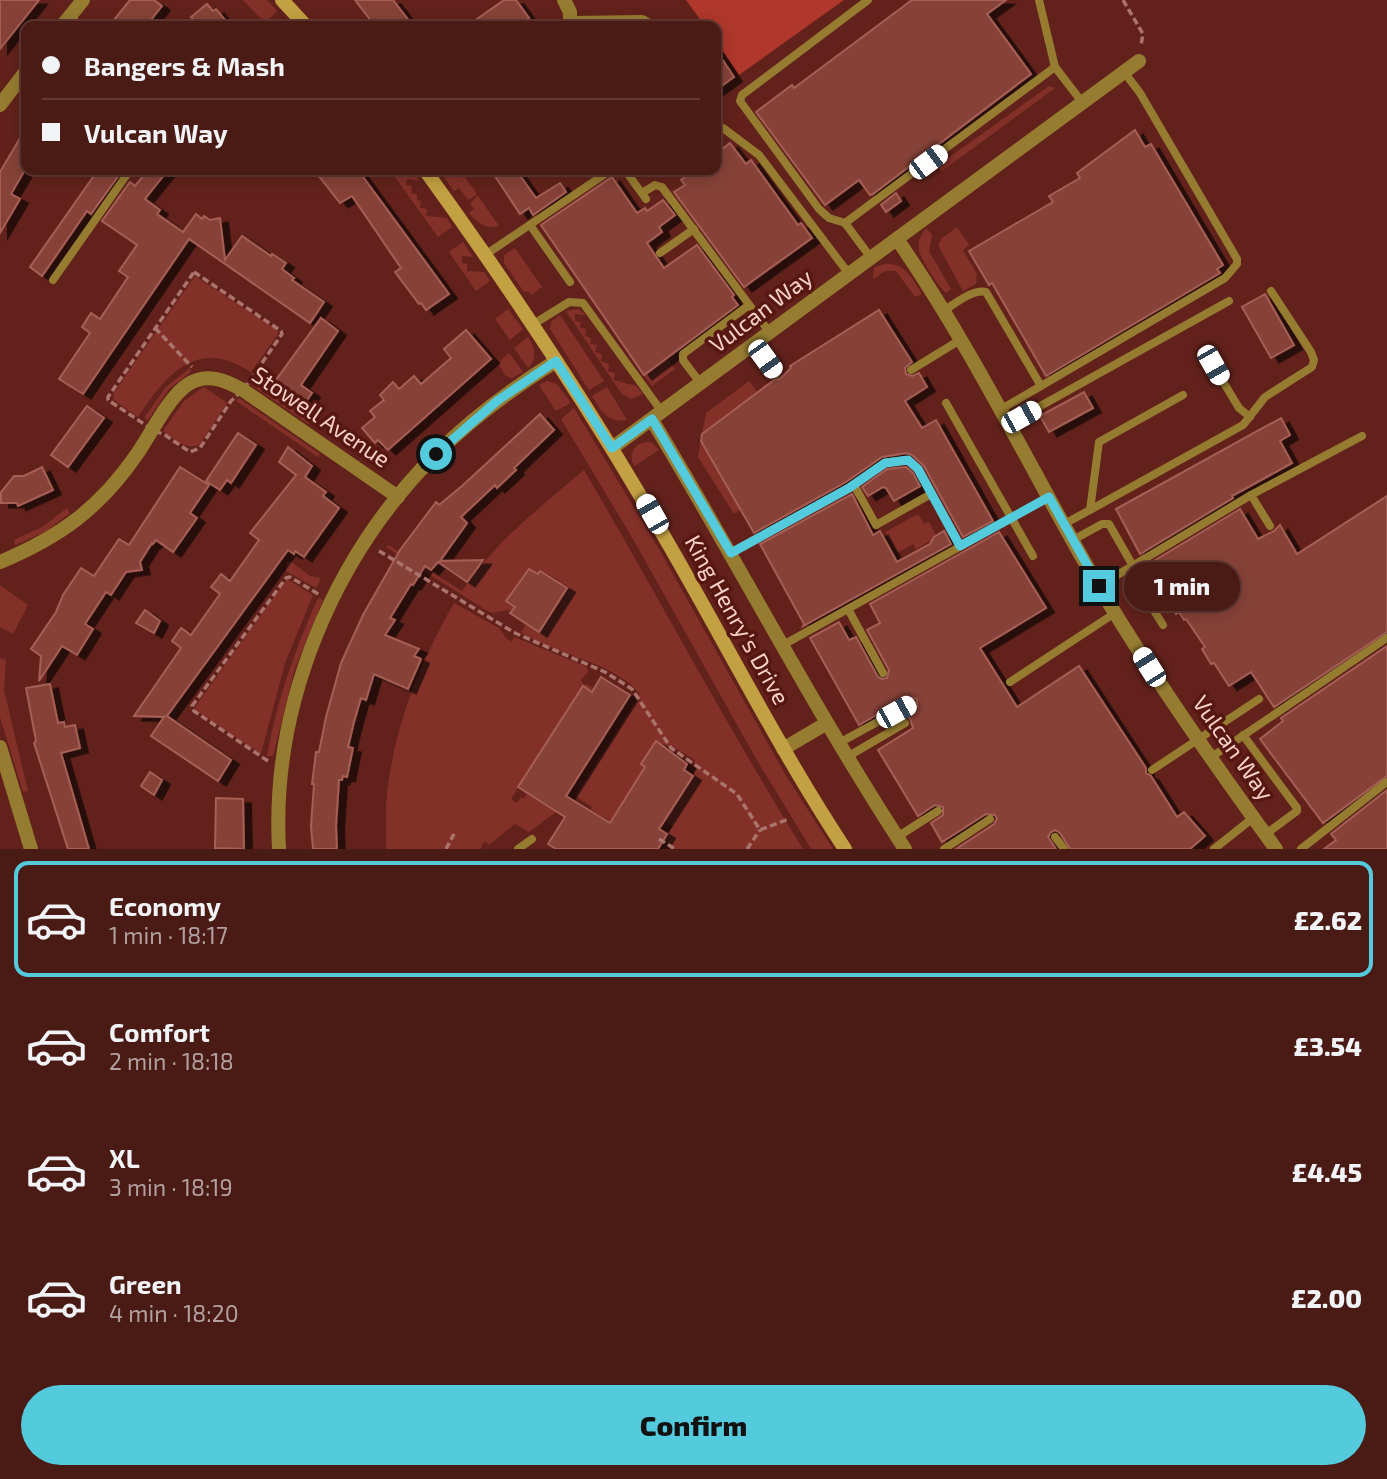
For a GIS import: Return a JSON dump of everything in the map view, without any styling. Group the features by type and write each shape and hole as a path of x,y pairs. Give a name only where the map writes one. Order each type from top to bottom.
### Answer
{"street":[{"path":"72,21 83,0"},
{"path":"282,0 301,21"},
{"path":"564,0 571,21"},
{"name":"Vulcan Way","path":"612,448 1139,61"},
{"path":"0,105 21,78"},
{"name":"King Henry's Drive","path":"429,175 485,255 612,448 694,587 783,748 845,849"},
{"name":"Vulcan Way","path":"897,239 960,340 1115,613 1197,740 1276,849"},
{"path":"279,849 278,793 281,767 297,691 331,601 365,543 398,497 428,462 471,422 556,361"},
{"name":"Stowell Avenue","path":"197,380 222,379 243,390 398,497"},
{"path":"0,562 50,539 85,513 120,477 178,393 197,380"},
{"path":"657,416 827,723 901,843"},
{"path":"783,748 827,723"},
{"path":"0,747 31,849"}],"lane":[{"path":"867,0 742,94 740,101 819,209 829,218 845,223 871,258"},
{"path":"1040,0 1055,67 1082,102"},
{"path":"845,223 1055,67"},
{"path":"1000,410 1224,278 1237,264 1237,259 1140,93 1124,72"},
{"path":"721,128 759,155 849,274"},
{"path":"53,280 126,175"},
{"path":"485,255 604,175"},
{"path":"629,175 644,196 655,184 660,185 770,333"},
{"path":"530,225 570,282"},
{"path":"660,253 694,229"},
{"path":"1063,524 1243,425 1265,397 1309,369 1314,363 1311,352 1270,291"},
{"path":"943,311 973,293 986,292 1041,386"},
{"path":"532,325 569,302 583,303 657,416"},
{"path":"1008,424 1229,302"},
{"path":"701,384 683,360 683,354 749,304"},
{"path":"911,370 960,340"},
{"path":"754,345 776,374"},
{"path":"1213,365 1239,408 1250,417"},
{"path":"1090,510 1099,442 1183,395"},
{"path":"946,403 1032,556"},
{"path":"1099,586 1251,495 1362,436"},
{"path":"731,553 853,485 885,463 904,460 915,465 960,546"},
{"path":"853,485 876,525 931,495"},
{"path":"1251,495 1270,526"},
{"path":"783,645 1049,497"},
{"path":"1073,540 1106,523 1112,527 1130,567 1163,625"},
{"path":"848,609 883,673"},
{"path":"1010,682 1115,613"},
{"path":"1210,758 1387,638"},
{"path":"1152,770 1259,699"},
{"path":"839,743 912,703"},
{"path":"847,757 905,723"},
{"path":"1243,735 1297,808 1297,811 1266,834"},
{"path":"1301,849 1387,782"},
{"path":"901,843 938,811"},
{"path":"1214,849 1254,818"},
{"path":"944,849 990,819"},
{"path":"1055,837 1064,849"},
{"path":"518,849 532,839"}],"path":[{"path":"1123,0 1143,34 1139,61"},
{"path":"194,272 281,331 282,334 243,390 231,401 197,450 187,450 108,400 155,328 194,272"},
{"path":"155,328 191,365 197,380"},
{"path":"365,543 515,633 605,672 632,689 669,746 737,794 760,830"},
{"path":"281,767 194,711 192,706 286,578 290,577 331,601"},
{"path":"747,849 760,830 789,818"},
{"path":"446,849 454,834"},
{"path":"659,839 675,849"}],"shaded area":[{"path":"243,0 267,0 277,11 267,21 263,21"},
{"path":"686,0 844,0 739,75 721,49 721,21 701,21"},
{"path":"1049,86 1055,88 942,171 937,166"},
{"path":"394,175 415,175 419,181 407,179 406,185 412,186 411,193 417,194 417,200 421,201 420,208 427,209 426,216 447,218 452,227 438,237"},
{"path":"443,175 464,175 477,194 468,200 459,188 454,191"},
{"path":"478,196 499,226 482,224 469,213 474,209 470,203"},
{"path":"957,227 969,245 963,250 977,274 976,284 963,291 938,245 941,239"},
{"path":"926,228 932,235 929,251 951,289 946,293 920,253 919,240"},
{"path":"463,242 473,257 462,256 462,263 467,264 467,271 484,272 490,281 476,291 449,252"},
{"path":"515,248 542,287 531,295 528,291 524,292 504,263 504,255"},
{"path":"884,264 903,268 922,294 915,297 896,271 885,271 873,279 874,268"},
{"path":"195,276 277,330 278,334 251,372 232,362 215,358 199,359 185,365 160,386 138,417 114,400 113,394"},
{"path":"508,309 523,329 510,340 495,319"},
{"path":"578,309 586,315 575,314 575,321 581,322 580,328 586,329 585,336 591,338 590,344 597,345 595,352 602,354 601,361 609,364 608,371 615,373 614,380 636,386 643,394 631,399 621,393 566,311"},
{"path":"560,315 604,381 589,390 550,329 551,322"},
{"path":"528,337 534,353 528,368 514,348"},
{"path":"509,353 523,372 512,378 506,376 499,365"},
{"path":"667,358 675,369 652,386 644,375"},
{"path":"190,368 191,372 169,389 148,420 144,418 166,387"},
{"path":"253,380 311,420 308,424 250,384"},
{"path":"547,381 557,384 571,403 556,411 539,385"},
{"path":"749,381 758,393 702,434 706,413"},
{"path":"204,387 227,403 200,444 185,446 163,431 184,401"},
{"path":"607,387 627,420 610,418 595,401 592,396"},
{"path":"239,398 320,454 318,457 236,401"},
{"path":"574,408 659,549 785,774 833,849 811,849 754,755 633,539 561,419"},
{"path":"701,441 740,510 734,514 698,457"},
{"path":"651,442 659,450 634,466 634,448 641,443"},
{"path":"584,470 803,849 666,849 670,843 664,839 672,826 664,821 699,766 694,763 695,760 672,746 664,747 656,742 645,767 610,823 591,811 592,807 575,796 640,694 616,674 521,632 526,624 539,631 562,595 529,569 507,601 515,607 493,613 386,547 388,545 462,591 504,541"},
{"path":"67,508 70,513 45,532 15,545 14,540 42,527"},
{"path":"918,514 924,524 929,522 937,537 916,549 913,544 897,553 885,532"},
{"path":"290,561 310,576 321,578 316,588 286,571 287,562"},
{"path":"287,579 313,595 285,663 261,754 195,707"},
{"path":"0,585 28,605 13,634 0,627"},
{"path":"318,598 323,600 295,668 273,756 267,756 288,675"},
{"path":"454,603 499,628 512,642 514,637 587,667 588,672 581,680 584,685 594,689 577,716 568,711 564,715 511,799 517,803 527,794 556,812 529,832 515,824 489,845 485,841 480,849 386,849 388,788 405,710 422,666"},
{"path":"0,658 6,660 4,690 28,791 23,792 0,717"}],"building":[{"path":"0,0 39,0 21,21 0,49"},
{"path":"130,0 154,0 162,6 150,21 113,21"},
{"path":"355,0 393,0 409,21 371,21"},
{"path":"504,0 516,0 529,18 524,21 474,21"},
{"path":"912,0 1006,0 987,14 1031,74 873,194 870,195 859,180 825,205 756,112 792,85 794,88"},
{"path":"207,4 213,11 216,9 226,21 195,21 191,17"},
{"path":"721,58 734,77 721,86"},
{"path":"1135,130 1145,147 1151,144 1223,265 1217,269 1220,273 1046,376 992,283 989,285 969,251 1053,202 1049,196 1080,178 1077,173"},
{"path":"21,136 22,175 11,194 20,199 0,233 0,172"},
{"path":"730,143 746,164 751,160 798,225 801,223 812,238 744,287 674,192 685,185 681,180 688,175 721,175 721,150"},
{"path":"94,175 119,175 91,214 87,211 42,276 30,267"},
{"path":"144,175 164,175 145,199 160,210 157,214 183,232 196,214 202,219 204,216 210,220 220,218 225,260 242,236 286,263 282,269 294,278 292,280 324,302 310,323 189,239 83,394 59,379 90,333 82,327 91,313 100,319 128,277 119,271 137,245 102,221 130,182 135,186"},
{"path":"318,175 362,175 449,294 426,310 395,272 401,268 352,196 340,203"},
{"path":"494,175 520,175 536,198 560,183 566,192 533,215 529,208 520,214"},
{"path":"612,177 637,213 645,208 647,211 663,200 675,215 659,227 662,232 647,243 664,268 697,245 734,295 732,297 738,305 644,375 541,225"},
{"path":"896,193 901,201 886,212 881,205"},
{"path":"1265,294 1294,345 1271,358 1242,307"},
{"path":"879,310 912,362 905,368 906,374 912,376 919,373 927,387 905,401 922,428 936,420 993,521 963,537 924,466 907,453 882,457 846,482 754,533 701,441 702,434 774,380 780,379 790,366"},
{"path":"321,318 338,331 301,385 312,393 303,406 273,384"},
{"path":"466,330 491,359 388,450 378,440 375,443 362,428 375,417 370,411 384,400 380,395 393,382 399,389 414,376 421,384 451,358 444,349"},
{"path":"1084,392 1093,408 1049,432 1040,416"},
{"path":"87,406 104,418 68,467 51,455"},
{"path":"540,414 554,430 497,488 495,485 461,517 467,523 440,561 483,560 476,570 467,582 438,562 431,570 425,566 390,618 395,620 385,635 419,649 414,656 421,659 408,689 374,674 366,700 361,698 354,722 348,747 353,748 347,777 343,776 342,780 339,780 337,849 313,849 312,784 316,752 319,752 341,663 363,615 400,550 436,502 439,505 462,486"},
{"path":"1281,418 1290,435 1280,441 1292,463 1232,496 1233,498 1140,554 1116,509"},
{"path":"238,433 256,445 231,483 227,480 220,490 206,481"},
{"path":"288,447 312,466 305,477 326,492 323,496 339,508 304,557 288,550 167,716 231,760 218,781 151,736 164,717 134,716 181,648 172,641 181,628 191,635 220,594 211,587 221,574 230,581 259,540 250,533 296,475 279,462"},
{"path":"42,467 53,490 18,506 17,503 1,503 1,492 14,476 24,476"},
{"path":"180,467 209,485 190,513 197,518 173,552 156,540 152,543 140,562 142,570 126,572 111,595 106,592 85,624 93,629 77,655 62,646 39,681 41,656 31,649 56,612 63,595 81,568 94,576 119,539 129,545"},
{"path":"906,467 920,486 894,501 886,488 883,487 868,496 862,487 887,469"},
{"path":"852,494 873,535 880,531 897,562 930,544 934,537 944,531 951,544 803,626 760,544"},
{"path":"1387,496 1387,632 1274,707 1251,672 1229,686 1214,663 1211,664 1202,649 1205,647 1186,619 1184,620 1179,612 1176,614 1147,565 1240,509 1258,539 1280,525 1297,554"},
{"path":"999,532 1046,608 980,648 1017,707 1079,666 1177,817 1184,812 1205,836 1190,849 1070,849 1055,830 1048,837 1056,849 956,849 994,824 997,819 995,815 986,814 942,842 931,823 943,815 943,807 935,805 918,816 878,750 913,728 905,714 917,707 917,699 909,697 859,725 810,638 839,622 849,640 856,637 878,677 887,678 889,670 867,630 880,623 870,604"},
{"path":"529,569 538,574 540,571 567,588 539,632 510,613 515,607 506,601"},
{"path":"145,610 160,621 154,633 136,623"},
{"path":"1387,646 1387,776 1323,823 1260,739 1283,721 1281,718"},
{"path":"601,677 630,695 566,796 610,823 645,767 641,764 656,741 687,764 684,770 693,776 659,829 667,834 658,849 556,849 548,844 565,817 518,787 583,686 592,692"},
{"path":"50,684 58,723 64,722 65,727 75,725 80,748 61,753 89,849 68,849 34,743 36,741 26,688"},
{"path":"150,772 162,780 154,795 141,786"},
{"path":"1387,790 1387,849 1324,849 1336,840 1331,834"},
{"path":"216,798 243,799 244,849 215,848"}],"route":[{"path":"436,454 497,401 556,361 612,448 652,419 731,553 849,488 885,463 908,460 918,469 960,546 1049,497 1099,586"}]}
